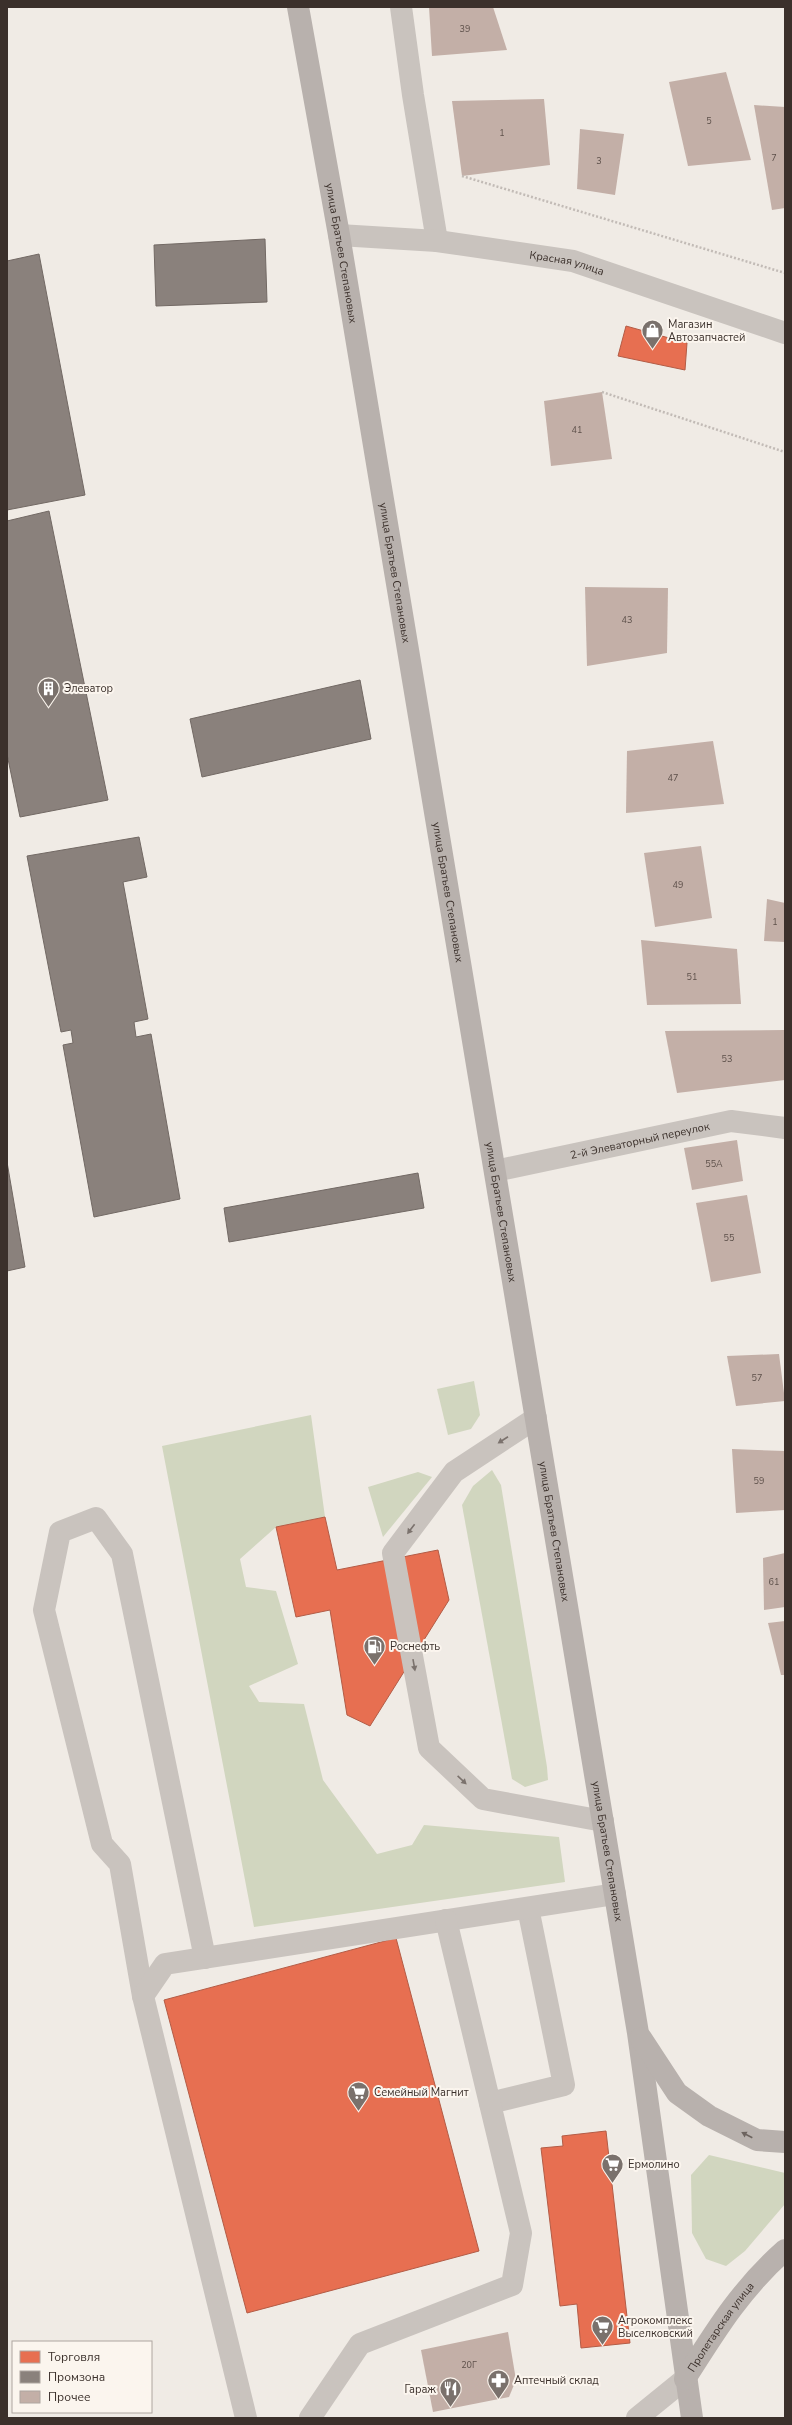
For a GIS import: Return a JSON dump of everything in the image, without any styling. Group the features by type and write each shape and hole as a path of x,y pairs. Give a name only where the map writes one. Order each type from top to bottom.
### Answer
{"main road":[{"name":"улица Братьев Степановых","path":"298,7 339,236 638,2034 685,2379 692,2418"},
{"path":"638,2034 677,2093 709,2116 757,2140 785,2142"},
{"name":"Пролетарская улица","path":"685,2379 729,2310 765,2268 785,2250"}],"street":[{"path":"401,7 413,96 437,241"},
{"name":"Красная улица","path":"339,236 437,241 573,261 785,333"},
{"name":"2-й Элеваторный переулок","path":"494,1170 731,1121 785,1128"},
{"path":"536,1418 454,1472 394,1553 429,1748 483,1799 603,1821"},
{"path":"205,1958 122,1554 96,1518 60,1532 44,1610 102,1844 120,1864 143,1996 246,2418"},
{"path":"143,1996 166,1964 615,1894"},
{"path":"490,2103 564,2086 528,1908"},
{"path":"310,2418 360,2344 512,2285 522,2233 446,1920"},
{"name":"Пролетарская улица","path":"637,2418 685,2379"}],"path":[{"path":"462,176 785,273"},
{"path":"602,392 785,452"}],"green space":[{"path":"474,1381 480,1415 471,1429 448,1435 437,1389"},
{"path":"311,1415 325,1517 276,1527 240,1559 246,1587 276,1591 298,1664 249,1686 259,1702 304,1704 323,1780 377,1854 412,1845 424,1825 559,1837 565,1882 254,1927 162,1446"},
{"path":"492,1470 501,1485 547,1767 548,1780 525,1787 512,1779 462,1505 473,1486"},
{"path":"418,1472 432,1477 383,1537 368,1487"},
{"path":"709,2155 785,2173 785,2204 745,2251 726,2266 706,2259 692,2233 691,2175"}],"building: Торговля":[{"name":"Магазин Автозапчастей","path":"626,326 687,343 685,370 618,356"},
{"name":"Роснефть","path":"325,1517 337,1570 438,1550 449,1600 370,1726 347,1715 330,1610 296,1617 276,1527"},
{"path":"396,1938 479,2251 247,2313 164,2000"},
{"path":"606,2131 630,2343 581,2348 577,2304 560,2306 541,2148 563,2146 562,2136"}],"building: Промзона":[{"path":"265,239 267,302 156,306 154,245"},
{"path":"39,254 85,495 7,510 7,261"},
{"name":"Элеватор","path":"49,511 108,800 20,817 7,754 7,521"},
{"path":"360,680 371,739 202,777 190,719"},
{"path":"139,837 147,877 123,882 148,1019 134,1022 136,1037 151,1034 180,1199 94,1217 63,1045 73,1043 71,1030 61,1032 27,856"},
{"path":"7,1162 25,1267 7,1271"},
{"path":"418,1173 424,1208 229,1242 224,1208"}],"building: Прочее":[{"path":"429,7 493,7 507,50 432,56"},
{"path":"726,72 751,160 688,166 669,82"},
{"path":"544,99 550,165 462,176 452,101"},
{"path":"754,105 785,107 785,208 772,210"},
{"path":"580,129 624,134 615,195 577,189"},
{"path":"602,392 612,459 551,466 544,401"},
{"path":"585,587 668,588 667,653 587,666"},
{"path":"713,741 724,804 626,813 627,751"},
{"path":"701,846 712,918 655,927 644,853"},
{"path":"767,899 785,903 785,942 764,941"},
{"path":"641,940 737,949 741,1004 647,1005"},
{"path":"784,1030 785,1080 677,1093 665,1031"},
{"path":"737,1140 743,1181 692,1190 684,1148"},
{"path":"747,1195 761,1273 711,1282 696,1203"},
{"path":"779,1354 785,1401 736,1406 727,1356"},
{"path":"732,1449 785,1451 785,1510 736,1513"},
{"path":"785,1553 785,1607 764,1610 763,1558"},
{"path":"785,1621 785,1675 781,1675 768,1623"},
{"path":"508,2332 516,2380 509,2397 433,2412 421,2350"}],"place":[{"name":"Магазин Автозапчастей","path":"653,350"},
{"name":"Элеватор","path":"48,708"},
{"name":"Роснефть","path":"374,1666"},
{"name":"Семейный Магнит","path":"359,2112"},
{"name":"Ермолино","path":"612,2184"},
{"name":"Агрокомплекс Выселковский","path":"603,2346"},
{"name":"Аптечный склад","path":"498,2400"},
{"name":"Гараж","path":"451,2408"}]}
